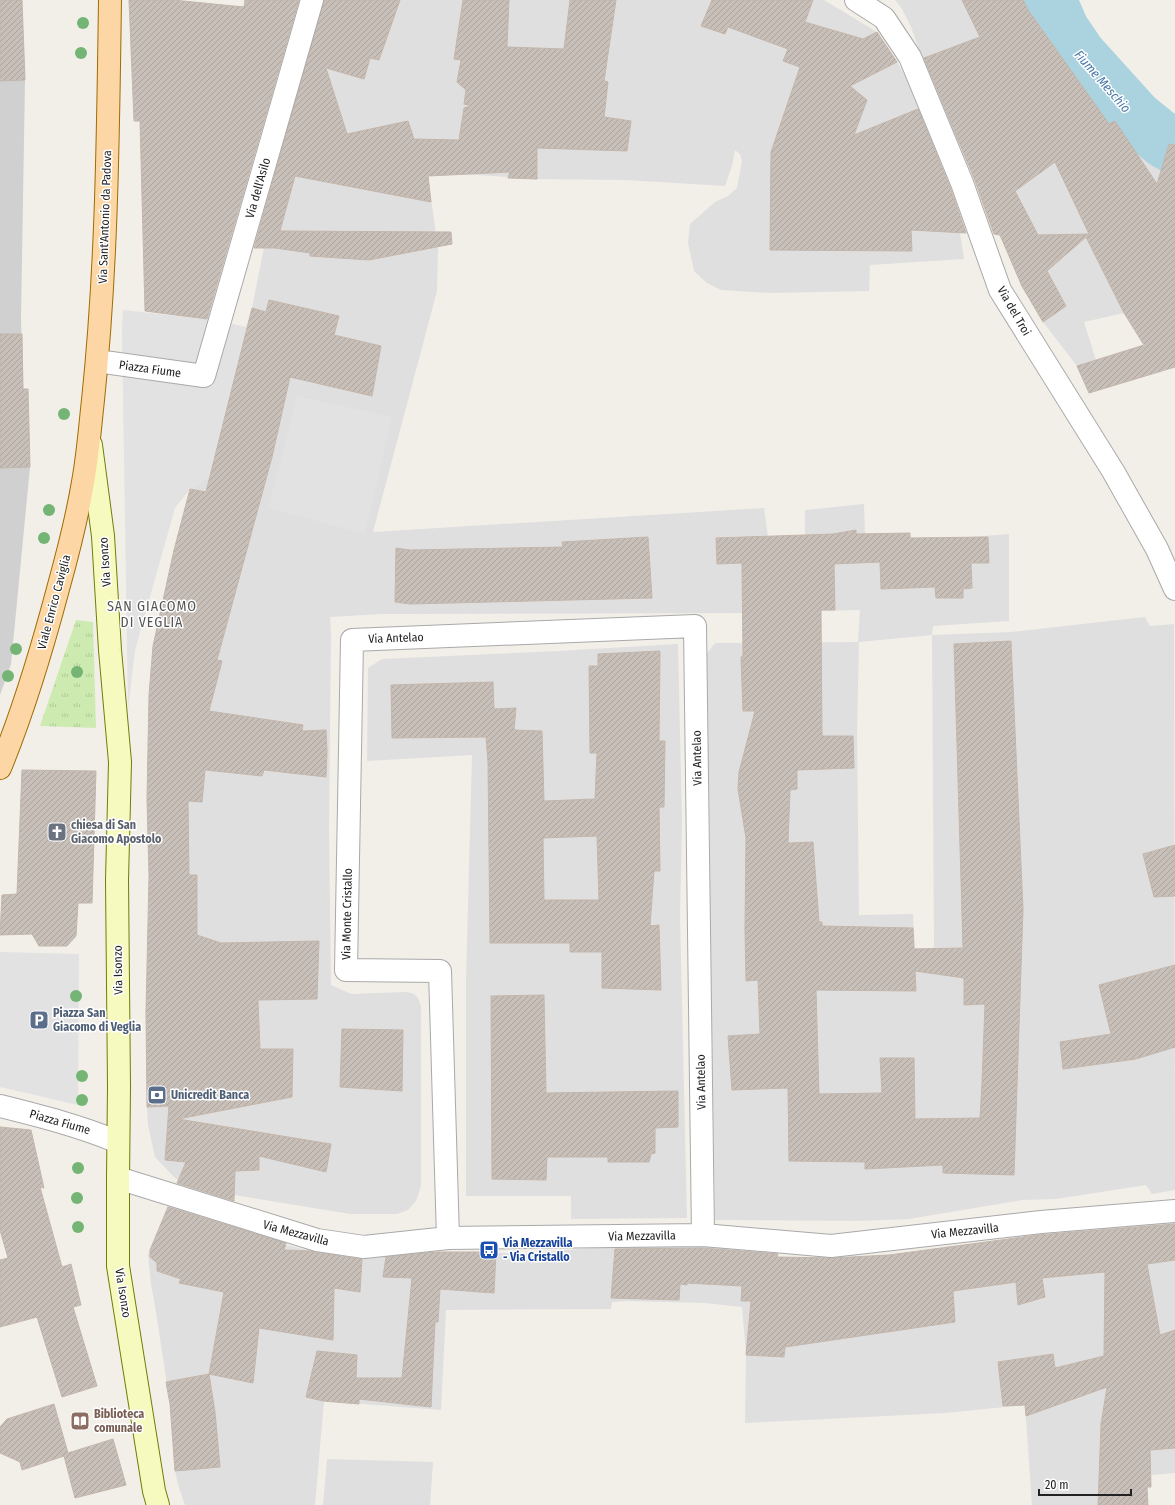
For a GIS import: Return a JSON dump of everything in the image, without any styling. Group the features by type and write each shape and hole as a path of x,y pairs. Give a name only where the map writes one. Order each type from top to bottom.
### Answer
{"main road":[{"name":"Via Sant'Antonio da Padova","path":"89,433 97,361 102,288 108,151 110,0"},
{"name":"Viale Enrico Caviglia","path":"0,768 26,699 50,619 76,520 89,433"},
{"name":"Via Isonzo","path":"89,433 103,536 110,650 120,762 117,880 120,1087 118,1142 118,1266 154,1491 158,1505"}],"street":[{"name":"Via dell'Asilo","path":"204,376 312,0"},
{"name":"Via del Troi","path":"856,0 884,18 910,57 962,183 1000,290 1113,471 1157,549 1175,589"},
{"name":"Piazza Fiume","path":"97,361 204,376"},
{"name":"Via Antelao","path":"352,640 696,626 703,1235"},
{"name":"Via Monte Cristallo","path":"352,640 346,970 440,971 448,1238"},
{"name":"Piazza Fiume","path":"0,1106 41,1116 91,1131 118,1142"},
{"name":"Via Mezzavilla","path":"118,1178 317,1240 364,1247 448,1238 703,1235 831,1246 1041,1222 1175,1210"}],"shaded area":[{"path":"327,0 824,0 877,32 924,107 945,156 923,174 960,233 964,259 870,265 869,291 770,293 721,290 707,283 694,271 688,243 690,224 715,202 728,196 737,188 742,161 740,154 735,150 732,166 725,186 625,180 537,179 463,174 428,176 438,249 437,291 373,532 764,508 768,537 805,535 805,510 864,504 865,534 910,533 910,544 938,540 937,538 1009,534 1009,621 933,626 932,635 1011,632 1145,617 1150,626 1174,624 1175,1190 1152,1194 1146,1185 1056,1199 1022,1200 909,1219 857,1221 715,1220 710,833 704,657 715,643 858,642 860,610 742,613 382,614 330,617 329,830 331,985 351,994 407,992 414,994 418,998 421,1006 421,1186 416,1201 408,1210 397,1214 350,1214 192,1188 175,1178 155,1157 148,1125 147,1107 149,876 147,799 149,695 153,646 174,550 190,489 209,477 252,308 292,106","holes":["932,635 934,948 915,948 913,914 859,915 857,731 859,642"]},
{"path":"895,0 1023,0 1028,10 1109,123 1115,121 1139,157 1166,151 1170,141 1175,142 1175,254 1124,313 1084,322 1096,360 1077,366 1043,322 1021,286 977,180 937,100 911,27 902,9"},
{"path":"0,2 22,2 25,80 21,319 23,389 28,389 30,467 11,664 0,695"},
{"path":"123,310 213,320 247,327 209,477 190,489 175,508 135,650 128,709 122,331"},
{"path":"297,396 392,417 365,534 268,508"},
{"path":"678,644 682,821 680,916 687,1218 571,1219 571,1196 466,1196 466,980 472,755 367,761 368,668 382,659"},
{"name":"Piazza San Giacomo di Veglia","path":"0,952 79,954 78,1105 0,1087"},
{"path":"169,1203 287,1241 286,1245 312,1251 362,1254 387,1252 479,1252 522,1254 615,1246 711,1247 778,1253 778,1257 831,1258 889,1255 962,1246 1063,1232 1175,1213 1175,1473 1151,1475 1151,1487 1147,1487 1148,1505 1032,1505 1025,1405 945,1413 745,1423 746,1355 742,1307 705,1303 627,1301 612,1302 611,1309 446,1310 441,1410 324,1401 315,1505 185,1505 175,1471 170,1404 151,1284 148,1255"},
{"path":"327,1459 433,1462 430,1505 323,1505"}],"green space":[{"path":"76,620 93,622 96,728 40,726"}],"building":[{"path":"0,0 22,0 25,80 0,81"},
{"path":"129,0 173,0 244,7 245,0 299,0 207,319 145,311 140,121 134,121"},
{"path":"324,0 400,0 379,60 370,58 364,79 326,68 347,134 408,121 414,139 459,140 464,108 471,106 464,104 466,90 457,82 461,60 454,59 463,0 509,0 507,47 564,49 570,0 616,0 604,81 608,82 604,117 631,121 627,151 537,148 537,179 508,178 510,172 428,176 431,202 295,176 280,231 451,232 452,244 369,260 310,256 310,253 275,248 254,248"},
{"path":"712,0 813,0 805,22 863,39 877,32 897,62 850,86 867,100 854,135 918,109 950,187 966,233 911,230 912,251 770,250 771,152 800,67 783,61 788,49 728,27 725,34 701,26"},
{"path":"962,0 1023,0 1028,10 1109,124 1115,121 1157,184 1169,144 1175,145 1175,367 1089,393 1077,366 1144,345 1124,313 1086,237 1047,271 1066,306 1043,322 1022,286 1000,235 994,234 974,178 924,58 980,37","holes":["1055,162 1089,234 1038,235 1015,191"]},
{"path":"269,300 339,316 334,335 381,346 372,396 290,377 272,457 217,660 222,661 209,711 303,725 302,731 326,730 326,777 264,770 262,776 205,770 202,802 188,801 189,875 197,875 197,935 221,943 319,941 317,999 258,1000 260,1049 293,1049 292,1097 178,1119 331,1144 326,1172 259,1156 259,1170 235,1171 234,1201 177,1183 186,1162 165,1160 169,1106 147,1107 146,1012 149,876 147,799 149,695 153,646 174,550 190,489 206,492 252,308 266,312"},
{"path":"0,334 22,334 23,389 28,389 30,467 0,468"},
{"path":"856,530 856,534 910,533 910,538 988,537 989,563 971,563 972,588 963,589 963,598 936,598 935,587 881,589 880,562 834,564 835,610 821,610 822,736 853,736 854,768 797,770 797,789 790,790 788,843 813,842 819,922 822,922 822,926 913,928 914,949 963,948 954,644 1011,641 1023,909 1014,1175 943,1173 943,1165 865,1169 865,1162 789,1161 788,1088 732,1090 728,1036 760,1034 758,980 746,981 746,838 738,789 739,772 755,711 743,711 741,657 743,656 742,563 717,564 716,538 833,534","holes":["915,971 964,978 964,1005 985,1004 980,1118 915,1119 914,1058 880,1058 882,1093 819,1094 816,990 916,991"]},
{"path":"648,537 652,598 410,604 395,602 396,548 410,550 563,547 562,542"},
{"path":"660,651 659,741 665,741 664,807 659,807 660,871 654,871 650,926 659,925 661,990 602,988 602,952 570,952 570,943 490,943 488,762 486,737 392,738 391,685 493,682 494,709 516,708 514,730 542,731 544,801 595,799 597,753 590,753 589,666 598,666 598,654","holes":["597,836 599,900 544,900 543,838"]},
{"name":"chiesa di San Giacomo Apostolo","path":"22,770 96,771 92,903 78,903 76,936 67,946 39,946 32,934 0,935 2,895 17,894"},
{"path":"1175,845 1175,896 1154,897 1143,854"},
{"path":"1175,965 1175,1047 1136,1059 1063,1069 1060,1042 1111,1034 1099,985"},
{"path":"544,995 546,1093 678,1091 678,1127 655,1128 655,1153 651,1154 649,1162 608,1162 608,1157 547,1157 546,1180 492,1179 491,996"},
{"path":"342,1029 403,1030 402,1091 340,1087"},
{"path":"0,1127 31,1130 44,1188 40,1187 62,1267 71,1264 81,1305 73,1307 97,1386 62,1397 37,1317 0,1327 0,1260 8,1258 0,1230"},
{"path":"168,1207 286,1243 284,1250 311,1251 362,1259 360,1292 334,1288 333,1340 259,1328 253,1383 209,1374 224,1292 179,1283 181,1279 157,1271 157,1263 150,1257 150,1250"},
{"path":"1175,1224 1175,1260 1147,1264 1160,1335 1175,1330 1175,1448 1150,1450 1151,1487 1147,1487 1148,1505 1098,1505 1101,1424 1107,1387 1026,1416 1025,1405 1003,1406 998,1362 1053,1354 1055,1368 1104,1356 1105,1272 1042,1278 1045,1297 1018,1305 1016,1282 953,1291 955,1322 785,1347 784,1357 746,1355 751,1301 741,1301 742,1286 687,1283 687,1285 680,1284 679,1300 611,1298 615,1249 703,1248 778,1254 777,1257 832,1258 889,1255 1038,1235"},
{"path":"436,1252 496,1253 494,1293 440,1289 438,1322 435,1322 431,1407 359,1399 359,1404 323,1401 306,1397 317,1351 357,1355 356,1378 402,1378 412,1278 383,1277 386,1257"},
{"path":"209,1374 215,1412 220,1467 175,1471 170,1404 166,1382"},
{"path":"54,1404 68,1453 113,1439 126,1485 75,1498 64,1456 22,1470 20,1462 0,1453 0,1427 7,1419"}],"waterway":[{"name":"Fiume Meschio","path":"1049,0 1062,30 1079,55 1136,118 1166,142 1175,147"}],"place":[{"name":"chiesa di San Giacomo Apostolo","path":"57,832"},
{"name":"Piazza San Giacomo di Veglia","path":"39,1020"},
{"name":"Unicredit Banca","path":"157,1095"},
{"name":"Via Mezzavilla - Via Cristallo","path":"489,1250"},
{"name":"Biblioteca comunale","path":"80,1421"}],"district":[{"name":"SAN GIACOMO DI VEGLIA","path":"152,614"}]}
